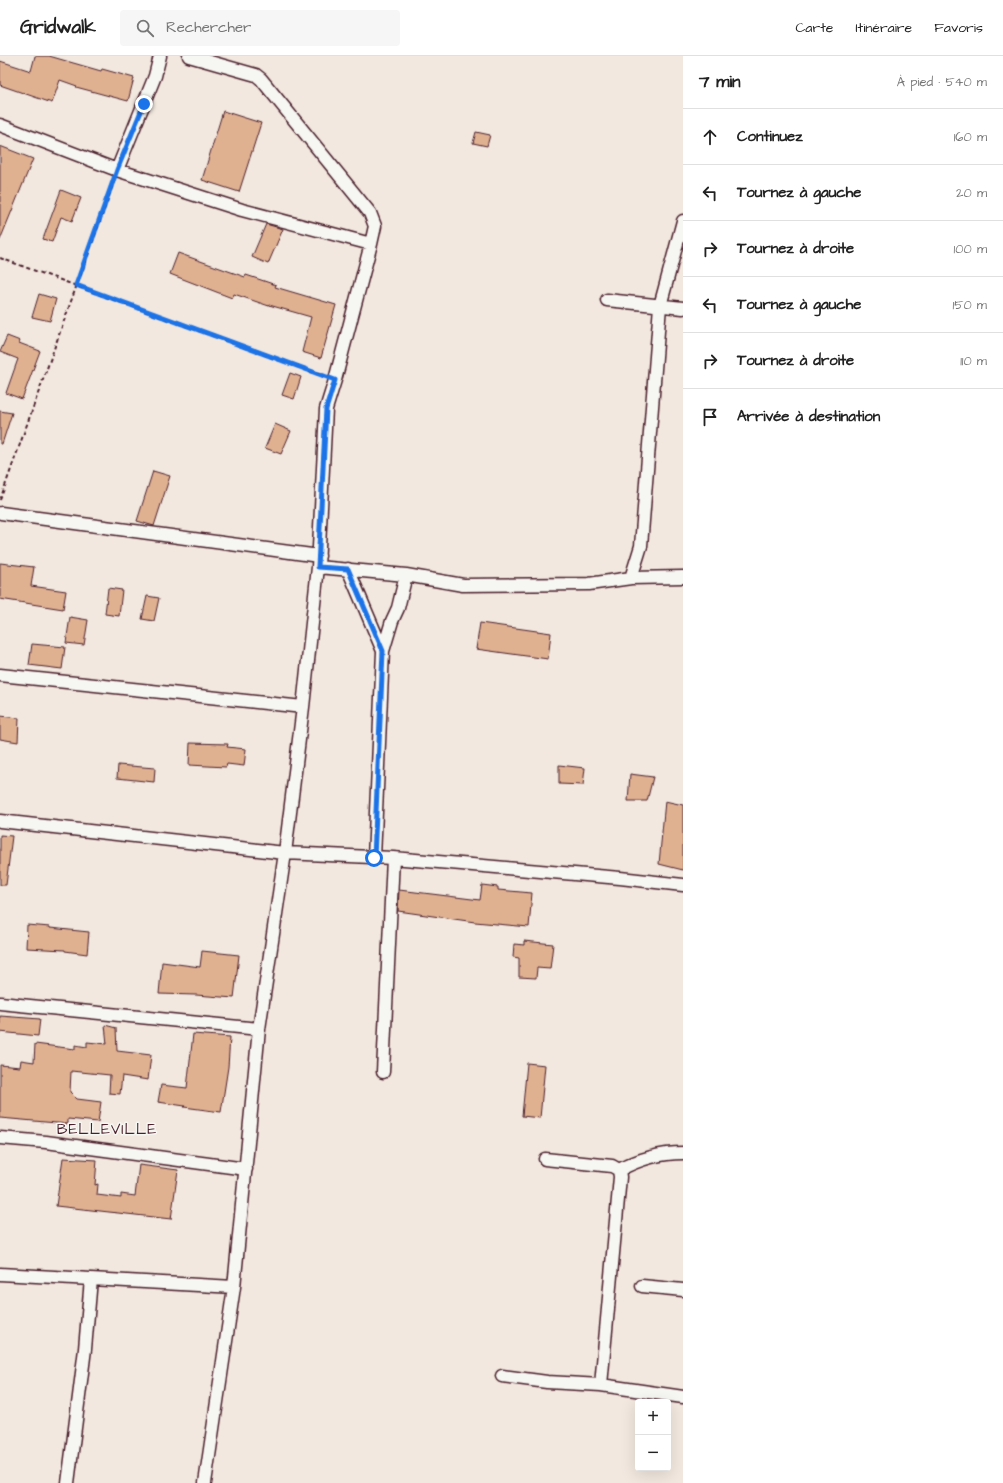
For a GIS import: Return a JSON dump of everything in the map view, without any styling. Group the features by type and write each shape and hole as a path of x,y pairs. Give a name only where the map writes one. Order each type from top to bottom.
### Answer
{"street":[{"path":"117,170 155,76 160,56"},
{"path":"189,56 256,75 266,83 370,213 375,226 326,409 318,561 303,707 285,853 260,1029 234,1287 205,1483"},
{"path":"0,125 117,170 242,210 371,244"},
{"path":"631,578 641,546 660,306 683,221"},
{"path":"607,300 683,308"},
{"path":"0,511 318,561 348,569 406,575 463,585 590,584 631,578 683,577"},
{"path":"348,569 383,651"},
{"path":"374,858 383,651 398,608 406,575"},
{"path":"0,675 303,707"},
{"path":"0,821 285,853 393,858 683,885"},
{"path":"383,1072 393,858"},
{"path":"0,1003 260,1029"},
{"path":"0,1138 46,1142 246,1169"},
{"path":"619,1170 634,1161 653,1156 683,1153"},
{"path":"545,1159 612,1166 619,1170"},
{"path":"601,1385 619,1185 619,1170"},
{"path":"0,1274 234,1287"},
{"path":"68,1483 85,1349 91,1279"},
{"path":"642,1286 683,1290"},
{"path":"502,1376 547,1382 601,1385 683,1397"}],"path":[{"path":"0,500 117,170"},
{"path":"0,258 335,380"}],"building":[{"path":"35,56 49,56 101,71 102,69 134,78 128,101 76,87 77,86 60,80 52,103 0,85 0,61 31,71"},
{"path":"223,111 261,123 239,192 202,180"},
{"path":"476,132 490,135 487,146 473,143"},
{"path":"0,146 33,159 0,240"},
{"path":"61,190 81,198 72,221 61,217 52,242 43,239"},
{"path":"266,224 283,229 268,264 252,257"},
{"path":"178,253 245,277 246,275 276,285 275,287 336,305 321,358 302,352 311,317 269,306 234,294 232,298 170,274"},
{"path":"39,294 56,299 50,321 32,317"},
{"path":"7,336 20,341 19,343 40,351 22,399 6,393 18,359 0,352"},
{"path":"290,373 301,377 294,399 282,395"},
{"path":"0,411 12,413 2,444 0,444"},
{"path":"275,424 291,431 281,454 265,448"},
{"path":"153,471 170,476 154,526 137,521"},
{"path":"0,563 34,567 31,586 66,591 63,609 0,599"},
{"path":"108,588 122,590 119,616 105,614"},
{"path":"147,596 159,598 154,621 142,619"},
{"path":"70,617 88,620 84,645 66,643"},
{"path":"480,623 551,633 548,659 476,649"},
{"path":"32,644 65,647 62,669 29,665"},
{"path":"0,716 19,718 18,742 0,739"},
{"path":"190,743 228,744 227,747 246,749 244,766 227,764 226,767 189,765"},
{"path":"118,765 155,768 154,782 117,778"},
{"path":"559,765 585,768 583,785 559,784"},
{"path":"630,774 653,777 647,801 628,801"},
{"path":"665,801 683,805 683,870 659,864"},
{"path":"0,835 12,836 6,885 0,885"},
{"path":"482,885 498,887 498,890 532,893 529,927 475,922 398,911 399,890 480,900"},
{"path":"27,925 89,932 87,954 65,950 26,948"},
{"path":"524,941 553,944 550,969 537,968 536,978 519,977 519,958 513,957 514,944 524,945"},
{"path":"202,951 239,955 234,998 159,994 162,962 200,967"},
{"path":"0,1016 40,1019 38,1036 0,1032"},
{"path":"105,1025 116,1028 117,1051 151,1055 148,1080 122,1076 120,1094 109,1093 110,1075 71,1071 70,1092 77,1099 101,1102 98,1122 68,1119 68,1124 0,1118 0,1065 20,1067 21,1060 34,1062 35,1044 75,1049 75,1045 87,1047 87,1042 107,1044"},
{"path":"193,1034 230,1037 228,1067 221,1112 158,1102 161,1085 187,1088"},
{"path":"527,1063 545,1065 540,1118 522,1116"},
{"path":"63,1158 97,1160 95,1185 98,1184 97,1195 121,1198 121,1194 135,1196 139,1165 178,1170 171,1219 56,1206"}],"district":[{"name":"BELLEVILLE","path":"107,1129"}],"route":[{"path":"144,104 117,170 76,285 335,380 326,409 318,567 348,569 383,651 374,858"}]}
